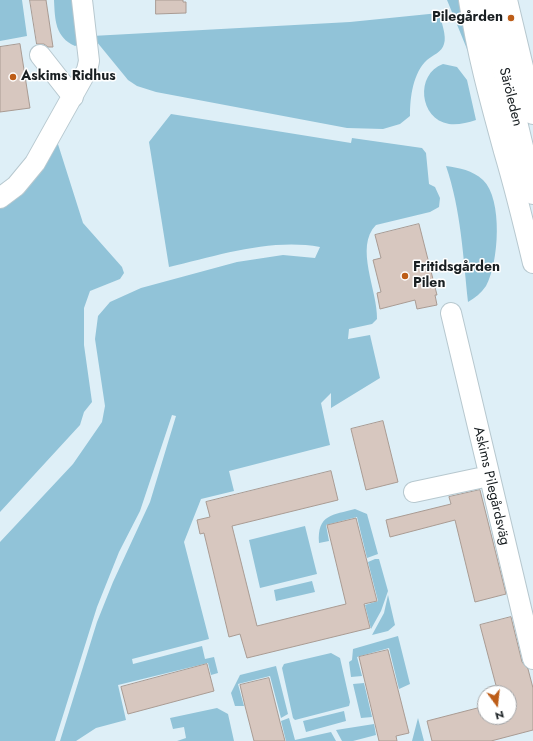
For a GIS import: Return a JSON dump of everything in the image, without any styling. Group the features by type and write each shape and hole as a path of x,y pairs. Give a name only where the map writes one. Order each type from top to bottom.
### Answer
{"main road":[{"name":"Säröleden","path":"487,0 533,193"},
{"name":"Säröleden","path":"506,0 533,113"}],"street":[{"path":"0,198 16,186 35,163 87,70 89,61 82,0"},
{"path":"469,0 475,43 486,90 504,151 533,263"},
{"path":"40,55 73,97"},
{"name":"Askims Pilegårdsväg","path":"451,313 533,659"},
{"path":"414,492 489,476"}],"shaded area":[{"path":"0,0 22,0 27,36 0,41"},
{"path":"54,0 76,0 80,44 75,46 63,38 60,33 57,27"},
{"path":"447,0 464,0 469,54"},
{"path":"439,13 445,41 443,47 422,65 415,78 410,116 400,124 383,129 347,128 156,92 137,86 128,80 92,36 350,22"},
{"path":"443,64 457,67 467,80 476,120 462,124 449,124 439,120 431,114 424,96 425,86 428,77 434,69"},
{"path":"171,114 351,143 352,138 422,148 426,153 429,184 435,187 440,198 439,207 430,212 376,225 370,234 367,245 367,257 377,319 372,324 349,329 348,339 370,335 380,378 331,408 331,393 321,403 330,445 229,471 234,491 201,499 184,542 209,639 132,659 133,664 202,646 205,659 214,657 218,673 211,675 208,663 118,685 126,720 96,728 76,741 60,741 97,622 113,582 150,502 176,416 172,415 140,511 119,552 97,607 55,741 0,741 0,542 73,464 102,422 105,406 95,339 98,316 110,302 141,288 237,262 283,255 315,258 320,247 301,245 263,246 225,253 169,267 149,142"},
{"path":"57,141 83,223 122,267 124,273 120,279 90,291 84,308 84,345 92,402 84,412 80,425 0,512 0,206"},
{"path":"446,166 470,172 479,177 489,189 494,201 497,232 494,262 486,286 478,295 468,302 458,216"},
{"path":"355,509 367,514 378,554 367,558 357,517 326,525 329,541 319,543 321,526 328,517"},
{"path":"305,526 317,574 260,588 249,540"},
{"path":"379,559 388,591 381,611 371,629 365,605 378,601 368,562"},
{"path":"312,581 315,592 276,601 274,590"},
{"path":"388,595 395,625 388,631 372,635 384,613"},
{"path":"398,636 410,684 399,689 389,648 357,657 362,676 351,677 349,662 352,660 353,649"},
{"path":"331,653 340,658 350,702 349,706 295,720 293,718 282,668 284,664"},
{"path":"276,666 288,714 281,718 270,676 238,684 244,706 235,706 231,693 240,675"},
{"path":"364,683 372,717 361,718 353,684"},
{"path":"217,708 228,714 234,741 177,741 186,738 184,727 173,729 170,718"},
{"path":"344,711 346,721 306,732 303,721"},
{"path":"289,718 295,740 331,732 336,741 286,741 281,721"},
{"path":"418,718 424,741 412,741"},
{"path":"374,724 376,735 353,741 342,741 336,730"}],"building":[{"path":"30,0 46,0 53,47 48,47 44,44 37,44"},
{"path":"156,0 183,0 183,2 186,2 186,13 156,14"},
{"name":"Askims Ridhus","path":"20,44 30,108 0,112 0,47"},
{"name":"Fritidsgården Pilen","path":"419,224 437,295 435,295 437,305 417,309 415,300 380,309 377,293 381,292 373,260 381,258 375,235"},
{"path":"383,421 398,482 366,490 351,429"},
{"path":"331,471 338,500 232,526 257,626 346,604 327,525 356,518 377,601 364,604 370,628 247,658 240,634 229,637 204,533 200,534 197,520 210,517 206,502"},
{"path":"480,490 506,594 475,602 455,520 390,537 386,520 451,504 449,497"},
{"path":"511,617 522,662 528,669 533,688 533,730 491,741 432,741 427,721 477,708 477,725 517,725 517,685 496,685 480,625"},
{"path":"388,650 409,733 396,736 397,741 379,741 359,657"},
{"path":"207,664 214,691 128,714 121,687"},
{"path":"269,678 285,741 254,741 245,706 240,685"}],"place":[{"name":"Pilegården","path":"511,18"},
{"name":"Askims Ridhus","path":"13,77"},
{"name":"Fritidsgården Pilen","path":"405,276"}]}
